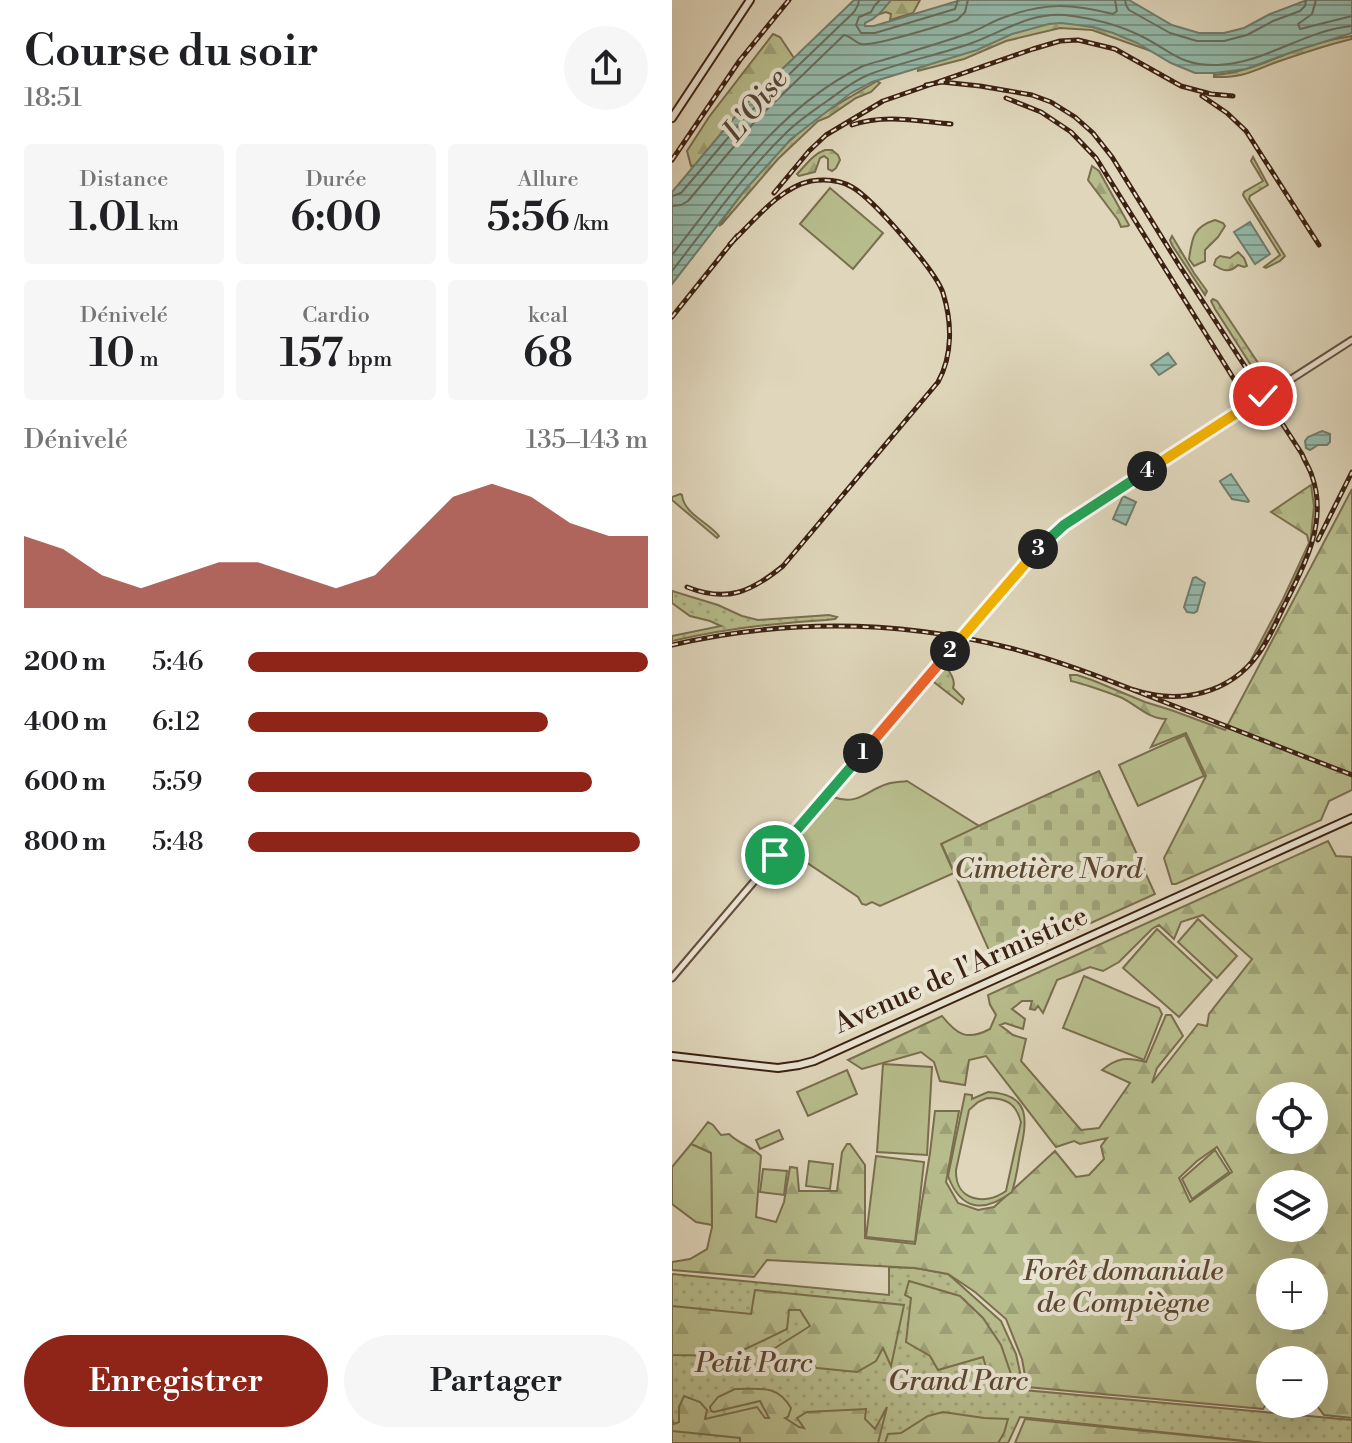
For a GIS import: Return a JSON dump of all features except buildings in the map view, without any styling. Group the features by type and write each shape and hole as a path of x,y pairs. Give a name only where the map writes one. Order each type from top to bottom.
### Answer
{"main road":[{"path":"672,118 750,0"},
{"name":"Avenue de l'Armistice","path":"672,1056 770,1068 807,1063 1352,818"}],"street":[{"path":"672,978 1034,553 1064,525 1352,340"}],"green space":[{"path":"891,0 920,0 913,13 890,20 891,14 880,14"},
{"path":"1049,21 1116,32 1146,46 1148,50 1092,30 1060,28 1006,41 964,59 918,71 919,66"},
{"path":"773,34 780,37 794,58 758,92 740,118 697,165 691,166 687,151 709,117"},
{"path":"1352,36 1352,39 1246,74 1214,77 1314,44"},
{"path":"877,81 880,83 871,92 818,121 778,159 719,226 750,184 801,130"},
{"path":"825,150 832,150 838,155 840,160 836,168 832,171 828,169 828,159 824,156 820,158 815,172 797,174 813,157"},
{"path":"1253,157 1268,185 1249,199 1285,256 1266,268 1280,255 1243,195 1263,181 1251,161"},
{"path":"1092,166 1099,171 1128,226 1121,227 1088,180"},
{"path":"830,188 883,233 853,269 800,224"},
{"path":"1215,220 1225,226 1205,250 1205,261 1194,266 1189,259 1195,234 1202,226"},
{"path":"1172,236 1207,291 1205,295 1172,245"},
{"path":"1238,252 1247,266 1238,265 1226,270 1214,265 1220,256 1230,258"},
{"path":"1213,299 1266,375 1268,384 1263,384 1215,309"},
{"path":"1311,485 1314,506 1310,546 1285,601 1251,660 1309,543 1307,535 1271,512"},
{"path":"1352,489 1352,790 1329,801 1321,820 1172,884 1164,858 1206,776 1186,733 1151,747 1166,719 1148,714 1120,697 1071,681 1070,675 1092,680 1225,730"},
{"path":"680,494 687,507 719,536 717,538 672,500"},
{"path":"672,591 758,620 837,617 729,630 672,641 672,636 721,626 690,616 672,603"},
{"path":"944,665 952,676 953,688 964,699 962,704 930,679"},
{"path":"1185,735 1204,776 1138,806 1119,765"},
{"name":"Cimetière Nord","path":"1099,771 1155,894 996,966 941,843"},
{"path":"907,781 979,826 941,844 954,873 880,906 872,902 866,905 794,854 792,847 833,797 855,799 887,784"},
{"name":"Forêt domaniale de Compiègne","path":"1328,841 1336,856 1352,857 1352,1418 1328,1415 1328,1346 1256,1346 1256,1408 1027,1387 1022,1359 1006,1319 948,1274 915,1268 767,1260 754,1277 672,1270 672,1262 690,1259 707,1249 712,1227 711,1153 691,1144 708,1122 721,1135 729,1134 761,1156 756,1217 776,1222 784,1202 790,1167 797,1168 799,1191 837,1191 842,1152 850,1144 865,1165 865,1238 915,1244 935,1111 959,1111 946,1182 958,1203 978,1210 994,1207 1055,1151 1076,1177 1089,1175 1104,1159 1101,1146 1107,1138 1080,1144 1074,1141 1056,1147 986,1056 969,1060 965,1085 940,1081 934,1062 921,1052 862,1069 848,1060 942,1016 958,1032 975,1035 990,1029 996,1015 988,995","holes":["1203,915 1252,959 1209,1014 1207,1026 1198,1024 1152,1083 1157,1068 1183,1036 1171,1015 1166,1015 1146,1062 1123,1059 1102,1070 1130,1083 1099,1128 1081,1130 1021,1061 1026,1039 1013,1035 1000,1025 1005,1023 1023,1029 1025,1019 1012,1009 1022,1001 1032,1001 1030,1009 1035,1010 1038,1006 1043,1013 1057,980 1090,967 1103,971 1119,962 1159,925 1174,939 1181,922","1217,1147 1232,1172 1190,1202 1179,1178"]},
{"path":"1198,919 1237,956 1217,978 1178,942"},
{"path":"1157,929 1212,980 1179,1017 1123,968"},
{"path":"1084,976 1159,1008 1162,1014 1144,1060 1063,1028"},
{"path":"883,1064 932,1067 927,1155 877,1152"},
{"path":"847,1070 857,1094 808,1116 797,1092"},
{"path":"988,1092 1013,1098 1023,1111 1025,1120 1012,1192 983,1205 967,1202 953,1188 948,1176 965,1094 972,1095 972,1099","holes":["994,1098 1013,1106 1021,1122 1006,1191 989,1198 973,1198 960,1188 956,1170 969,1110 978,1102"]},
{"path":"779,1130 783,1139 760,1149 756,1140"},
{"path":"691,1144 711,1153 712,1225 696,1222 672,1204 672,1167"},
{"path":"1215,1150 1229,1172 1192,1199 1182,1179"},
{"path":"876,1156 924,1162 915,1242 866,1237"},
{"path":"809,1161 833,1164 830,1189 806,1186"},
{"path":"763,1169 787,1171 784,1195 760,1192"},
{"path":"889,1267 948,1274 1001,1321 1016,1354 1024,1390 1256,1411 1256,1418 1352,1420 1352,1443 1264,1443 1020,1417 1008,1443 672,1443 672,1274 889,1295"},
{"path":"909,1281 960,1296 983,1318 1001,1345 1013,1380 990,1380 983,1357 938,1370 930,1356 906,1342 911,1298 905,1295"},
{"path":"755,1290 904,1305 891,1366 883,1348 876,1361 857,1372 767,1363 764,1355 810,1326 800,1310 789,1310 787,1329 731,1356 672,1355 672,1306 751,1314"},
{"path":"735,1389 774,1391 791,1408 785,1418 804,1428 797,1418 807,1412 866,1409 865,1419 875,1429 887,1407 878,1443 740,1443 740,1438 672,1431 672,1419 674,1424 679,1422 679,1407 684,1396 700,1402 707,1410 705,1419 757,1407 765,1418 769,1418 760,1401 711,1411 710,1407 718,1397"},
{"path":"943,1412 1008,1419 998,1443 885,1443 888,1434 901,1433 928,1416"},
{"path":"1025,1419 1263,1443 1015,1443"}],"water":[{"name":"L'Oise","path":"854,0 891,0 865,26 961,0 1129,0 1172,25 1199,33 1224,33 1244,28 1307,0 1352,0 1352,33 1246,69 1195,73 1113,33 1093,27 1049,24 872,82 851,93 791,139 745,190 672,284 672,192 744,106"},
{"path":"1250,222 1270,254 1255,264 1234,232"},
{"path":"1168,353 1176,364 1159,375 1151,365"},
{"path":"1322,431 1330,434 1330,442 1310,450 1306,448 1308,437"},
{"path":"1231,474 1248,502 1232,499 1221,483"},
{"path":"1123,496 1136,502 1126,525 1113,519"},
{"path":"1193,578 1205,583 1197,611 1187,612 1184,607"}],"railway":[{"path":"672,160 740,60 789,0"},
{"path":"774,193 826,135 883,101 1060,41 1078,40 1115,49 1181,86 1233,96"},
{"path":"926,85 942,82 1032,95 1051,102 1093,133 1112,157 1302,454 1311,473 1317,510 1312,542 1300,574 1259,653 1234,678 1203,692 1169,696 1134,690"},
{"path":"1202,96 1246,131 1319,245"},
{"path":"1006,98 1041,112 1071,132 1096,158 1237,384"},
{"path":"852,125 888,119 951,124"},
{"path":"687,587 714,594 738,592 783,566 938,382 949,350 948,315 938,283 888,220 862,194 847,185 822,180 788,190 730,244"},
{"path":"672,317 737,236"},
{"path":"1318,540 1352,472"},
{"path":"672,645 756,631 841,626 926,632 968,639 1029,653 1085,672 1352,775"}],"route":[{"path":"775,855 1012,578 1056,531 1263,396"}],"park label":[{"name":"Petit Parc","path":"754,1363"},
{"name":"Grand Parc","path":"958,1381"}]}
